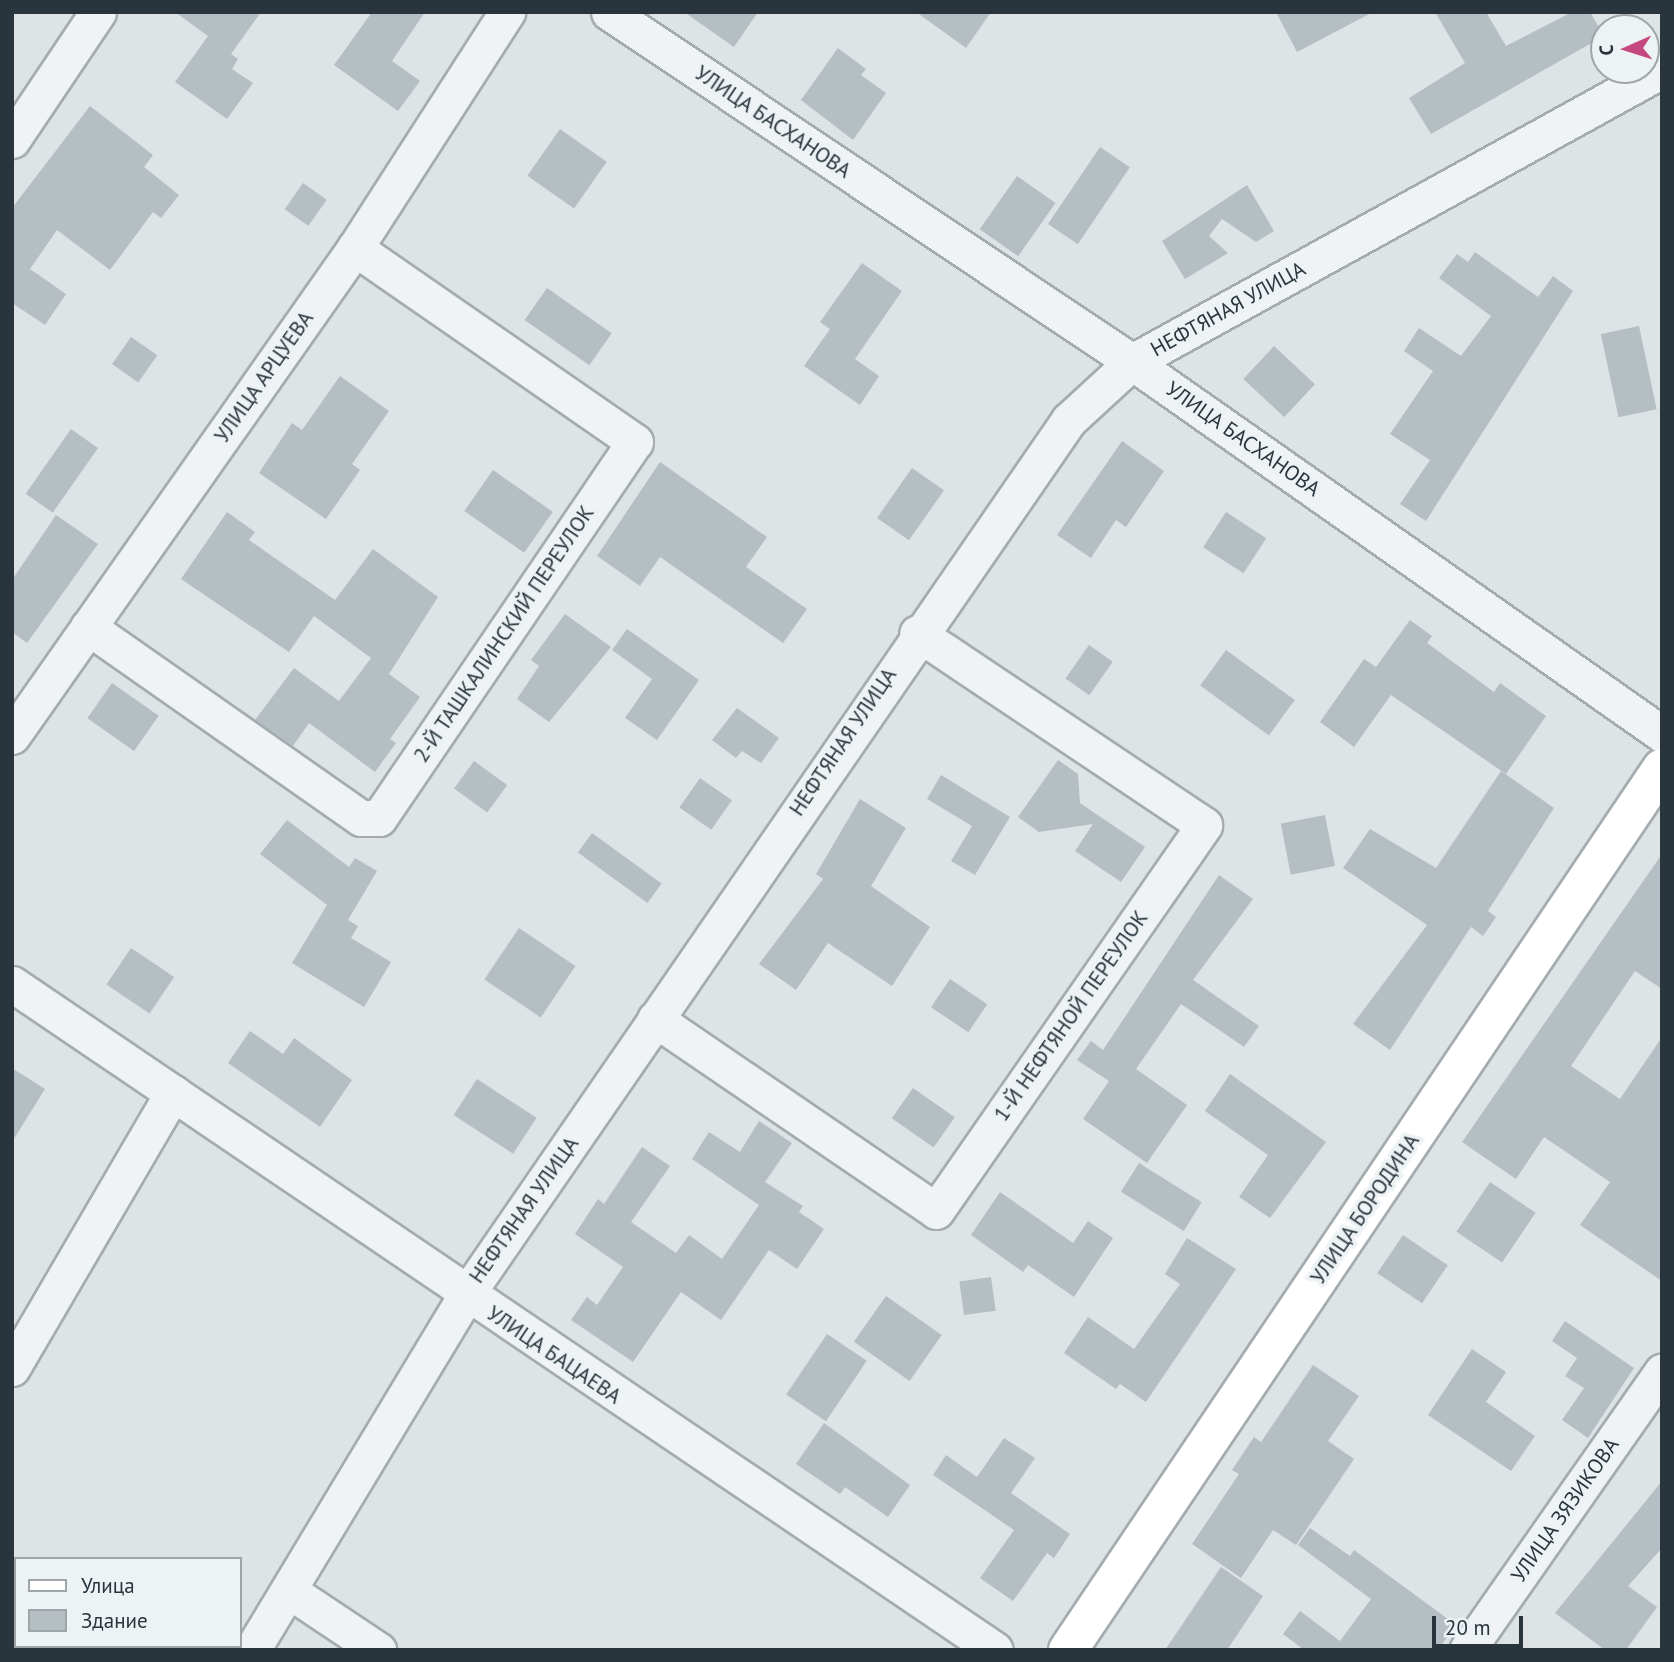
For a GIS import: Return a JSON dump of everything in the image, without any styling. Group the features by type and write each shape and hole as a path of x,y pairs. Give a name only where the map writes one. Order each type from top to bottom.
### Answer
{"street":[{"path":"12,140 98,12"},
{"name":"УЛИЦА АРЦУЕВА","path":"12,736 355,248 507,12"},
{"name":"УЛИЦА БАСХАНОВА","path":"609,12 1132,362 1662,734"},
{"name":"НЕФТЯНАЯ УЛИЦА","path":"253,1650 291,1591 466,1295 917,633 1069,419 1132,362 1662,70"},
{"name":"2-Й ТАШКАЛИНСКИЙ ПЕРЕУЛОК","path":"88,627 361,818 379,818 635,442 355,248"},
{"name":"1-Й НЕФТЯНОЙ ПЕРЕУЛОК","path":"655,1019 936,1211 1204,825 917,633"},
{"name":"УЛИЦА БОРОДИНА","path":"1068,1650 1662,768"},
{"name":"УЛИЦА БАЦАЕВА","path":"12,984 466,1295 995,1650"},
{"path":"12,1368 173,1093"},
{"name":"УЛИЦА ЗЯЗИКОВА","path":"1467,1650 1662,1371"},
{"path":"291,1591 378,1650"}],"building":[{"path":"175,12 261,12 231,54 238,59 232,69 253,83 227,119 175,82 208,36"},
{"path":"372,12 425,12 392,61 420,81 398,111 334,65"},
{"path":"684,12 758,12 734,47"},
{"path":"916,12 991,12 966,48"},
{"path":"1276,12 1373,12 1297,52"},
{"path":"1435,12 1486,12 1506,46 1572,12 1591,14 1590,44 1431,134 1409,98 1465,63"},
{"path":"838,48 866,69 861,75 886,93 853,140 801,100"},
{"path":"90,106 153,155 144,167 179,195 161,218 153,212 110,270 57,230 30,269 66,294 45,325 12,303 12,208"},
{"path":"560,129 607,162 574,208 527,176"},
{"path":"1100,147 1130,167 1078,244 1048,224"},
{"path":"1017,176 1056,203 1018,256 980,229"},
{"path":"303,183 327,200 308,226 285,209"},
{"path":"1247,185 1274,231 1256,242 1222,219 1209,236 1228,253 1185,279 1162,241"},
{"path":"1475,252 1538,297 1553,276 1573,291 1426,521 1400,504 1430,460 1390,434 1433,371 1404,351 1419,328 1461,356 1491,316 1439,278 1457,254 1468,262"},
{"path":"862,263 902,291 855,359 879,376 860,405 804,366 830,329 820,322"},
{"path":"547,288 612,333 589,365 525,320"},
{"path":"1639,326 1657,409 1619,417 1601,334"},
{"path":"131,337 157,355 138,382 112,364"},
{"path":"1274,346 1315,384 1284,417 1243,379"},
{"path":"340,376 389,411 352,464 360,470 326,519 259,473 292,423 302,430"},
{"path":"71,429 98,448 53,513 26,494"},
{"path":"1122,441 1164,471 1126,527 1116,520 1091,558 1057,535"},
{"path":"660,462 767,537 746,567 807,609 783,643 660,557 640,586 597,556"},
{"path":"912,468 944,490 909,540 877,518"},
{"path":"493,470 553,512 524,553 464,511"},
{"path":"227,512 255,532 249,540 335,600 373,549 438,597 389,674 420,697 390,739 396,743 375,772 309,723 293,746 255,720 294,668 339,701 371,658 314,616 289,652 181,579"},
{"path":"1226,512 1266,538 1243,573 1203,547"},
{"path":"56,515 98,544 27,643 12,632 12,580"},
{"path":"565,614 611,647 549,722 517,699 539,666 531,660"},
{"path":"1410,620 1432,636 1427,643 1494,692 1500,683 1546,716 1506,774 1391,695 1354,747 1320,722 1364,659 1376,667"},
{"path":"627,629 699,680 657,740 625,718 652,679 612,650"},
{"path":"1089,645 1113,662 1089,695 1065,679"},
{"path":"1226,650 1295,700 1269,736 1200,686"},
{"path":"112,683 159,716 134,751 87,718"},
{"path":"737,708 779,738 761,763 742,751 736,758 712,740"},
{"path":"1058,760 1078,774 1080,803 1145,847 1121,882 1075,851 1093,824 1039,832 1018,817"},
{"path":"474,761 507,785 487,813 454,789"},
{"path":"1501,771 1554,808 1488,911 1496,917 1483,936 1471,927 1390,1050 1353,1024 1427,925 1343,868 1370,829 1436,868"},
{"path":"941,775 1010,817 975,875 951,861 972,826 927,799"},
{"path":"700,778 732,800 711,830 679,807"},
{"path":"860,799 906,828 871,886 930,927 892,986 828,943 796,990 759,964 823,879 816,874"},
{"path":"1325,815 1335,866 1291,875 1281,824"},
{"path":"287,820 349,867 355,858 377,871 348,920 358,926 351,938 391,962 364,1007 292,963 327,905 260,854"},
{"path":"592,833 662,884 647,903 578,852"},
{"path":"1662,854 1662,989 1635,971 1571,1066 1620,1099 1662,1037 1662,1281 1580,1225 1610,1182 1544,1137 1516,1179 1462,1142"},
{"path":"1219,875 1253,899 1193,980 1259,1026 1244,1047 1181,1004 1136,1069 1187,1105 1147,1163 1083,1119 1109,1081 1077,1060 1091,1041 1103,1050"},
{"path":"519,928 575,966 541,1017 484,979"},
{"path":"131,948 174,977 150,1014 106,984"},
{"path":"950,979 987,1004 968,1032 931,1007"},
{"path":"250,1031 283,1054 294,1038 352,1080 320,1127 228,1063"},
{"path":"12,1068 45,1089 12,1142"},
{"path":"1230,1074 1326,1142 1270,1218 1239,1197 1268,1155 1205,1111"},
{"path":"477,1079 537,1118 513,1154 454,1115"},
{"path":"913,1088 955,1117 934,1148 892,1118"},
{"path":"759,1121 792,1143 765,1182 803,1206 799,1212 824,1229 797,1269 769,1250 721,1320 681,1292 633,1362 571,1320 587,1297 597,1305 623,1267 575,1234 598,1199 604,1204 642,1147 670,1166 631,1222 676,1253 689,1235 722,1259 759,1205 692,1159 709,1132 740,1152"},
{"path":"1139,1163 1202,1202 1184,1231 1121,1192"},
{"path":"1490,1182 1536,1213 1502,1262 1456,1232"},
{"path":"1000,1192 1073,1243 1088,1221 1113,1238 1074,1297 1028,1265 1023,1272 971,1235"},
{"path":"1403,1235 1448,1265 1422,1303 1377,1273"},
{"path":"1187,1238 1236,1269 1146,1402 1120,1384 1116,1389 1064,1353 1088,1317 1134,1349 1180,1284 1165,1274"},
{"path":"991,1277 996,1311 964,1315 959,1281"},
{"path":"886,1296 942,1335 910,1381 854,1342"},
{"path":"1565,1321 1634,1368 1588,1438 1562,1420 1584,1388 1565,1376 1577,1358 1552,1341"},
{"path":"827,1334 867,1361 826,1421 786,1395"},
{"path":"1472,1349 1506,1372 1486,1402 1535,1436 1511,1471 1428,1415"},
{"path":"1313,1365 1359,1396 1328,1441 1354,1459 1296,1545 1273,1530 1241,1578 1192,1544 1239,1474 1232,1470 1254,1437 1261,1442"},
{"path":"824,1423 910,1485 888,1517 845,1487 840,1494 796,1464"},
{"path":"1004,1438 1035,1458 1011,1493 1070,1534 1054,1558 1047,1553 1013,1601 980,1578 1014,1530 933,1475 946,1455 977,1477"},
{"path":"1662,1481 1662,1548 1628,1586 1657,1607 1626,1650 1605,1650 1555,1613"},
{"path":"1310,1528 1350,1556 1354,1550 1456,1625 1438,1650 1304,1650 1283,1634 1300,1611 1340,1641 1371,1599 1298,1545"},
{"path":"1221,1567 1263,1596 1227,1650 1165,1650"}]}
